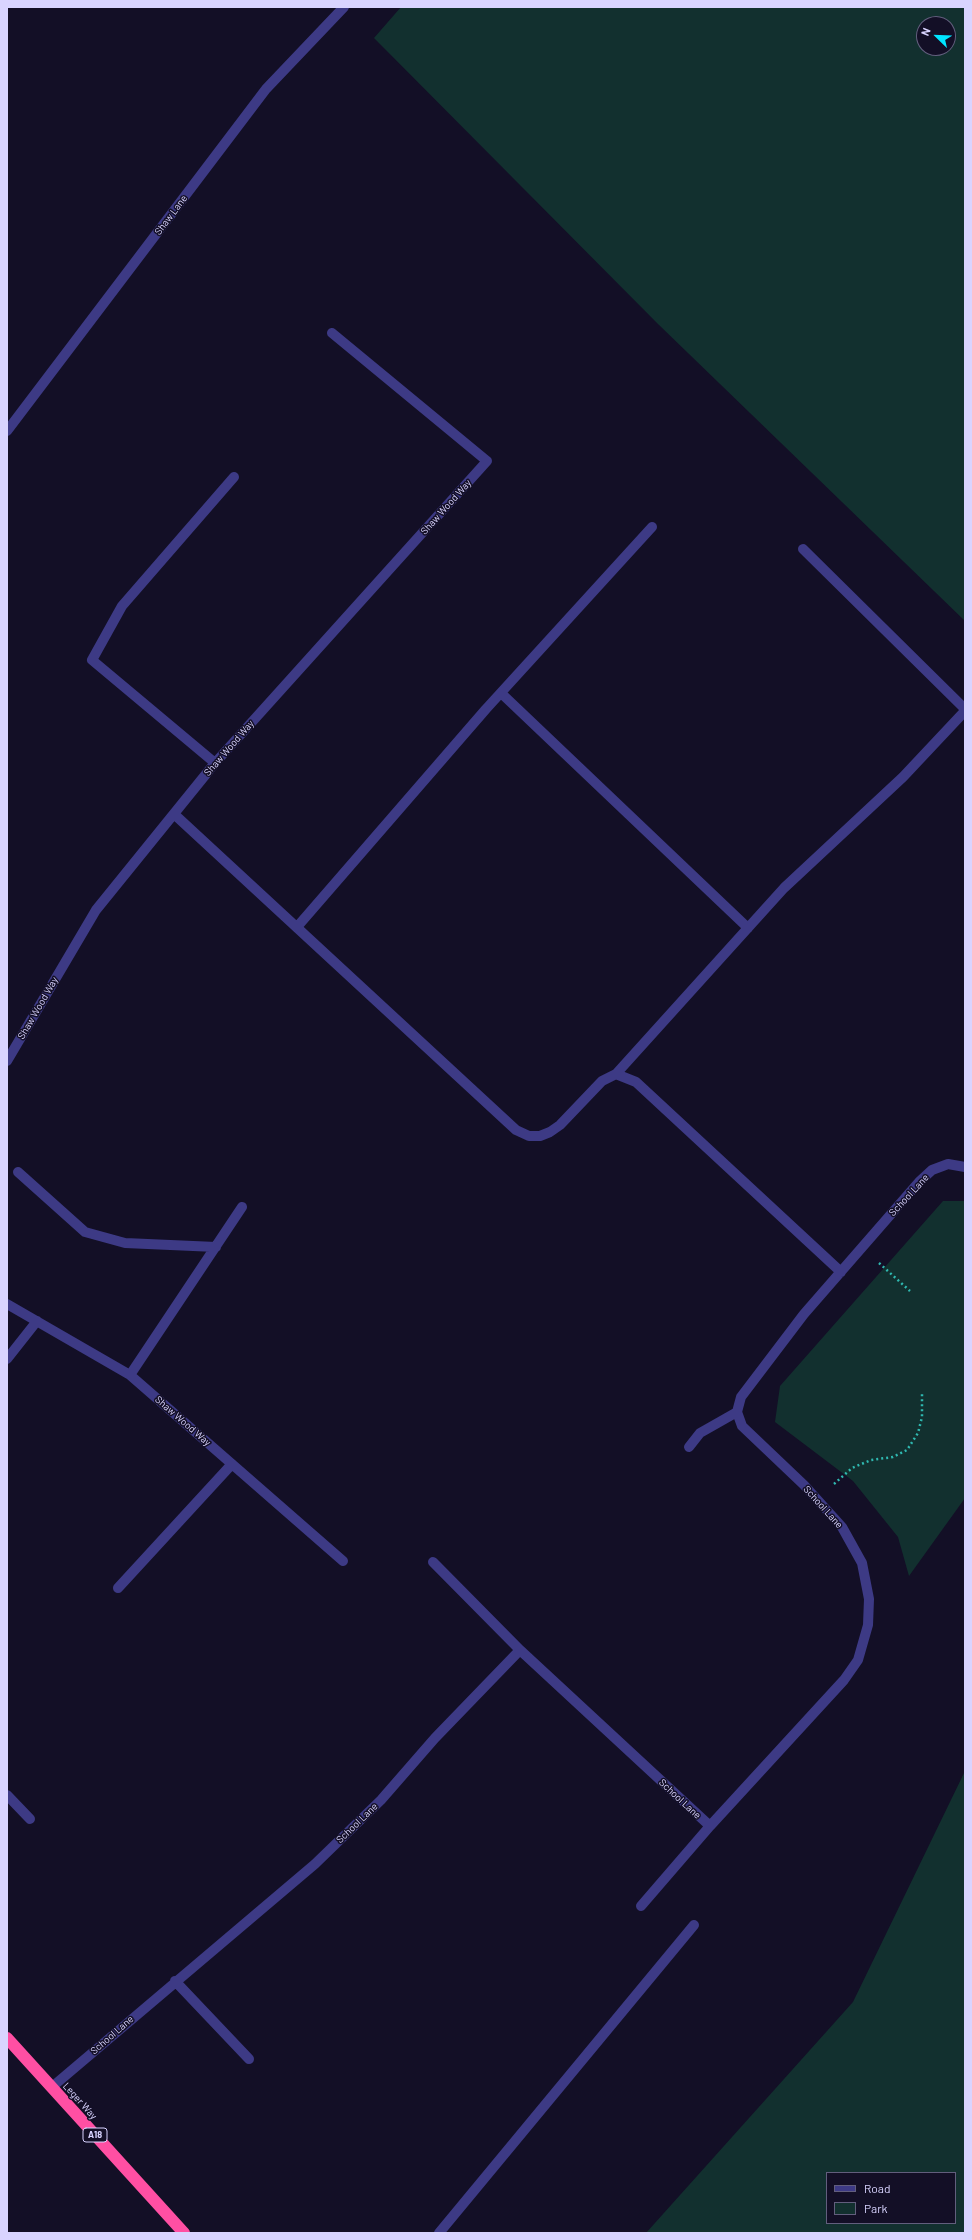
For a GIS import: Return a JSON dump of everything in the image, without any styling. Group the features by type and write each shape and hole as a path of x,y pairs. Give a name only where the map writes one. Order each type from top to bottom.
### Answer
{"highway":[{"name":"Leger Way","path":"7,2038 184,2233"}],"street":[{"name":"Shaw Lane","path":"7,431 266,89 344,7"},
{"name":"Shaw Wood Way","path":"7,1061 96,910 215,763 487,461 332,333"},
{"path":"215,763 92,660 122,606 234,477"},
{"path":"297,928 501,692 652,527"},
{"path":"174,814 516,1130 529,1136 540,1136 550,1132 560,1125 602,1081 616,1074 784,888 904,776 965,710 803,550"},
{"path":"501,692 748,928"},
{"path":"616,1074 636,1082 841,1272"},
{"name":"School Lane","path":"52,2087 175,1981 315,1864 381,1800 434,1738 520,1650 710,1826 844,1680 858,1660 868,1625 869,1599 862,1563 842,1527 817,1500 742,1426 737,1412 741,1397 804,1314 919,1182 932,1170 948,1164 965,1167"},
{"path":"18,1172 84,1232 125,1243 216,1247"},
{"path":"130,1375 242,1207"},
{"name":"Shaw Wood Way","path":"7,1304 130,1375 343,1561"},
{"path":"7,1359 37,1321"},
{"path":"689,1447 700,1432 737,1412"},
{"path":"118,1588 232,1464"},
{"path":"433,1562 520,1650"},
{"path":"7,1795 30,1819"},
{"path":"641,1906 710,1826"},
{"path":"439,2233 694,1925"},
{"path":"175,1981 249,2059"}],"path":[{"path":"862,1247 910,1291"},
{"path":"817,1500 852,1468 871,1460 893,1457 907,1450 918,1433 922,1417 922,1393"}],"green space":[{"path":"401,7 965,7 965,621 658,324 374,38"},
{"path":"943,1201 965,1201 965,1498 909,1576 898,1537 853,1481 775,1422 780,1386"},
{"path":"965,1771 965,2233 646,2233 853,2002"}]}
